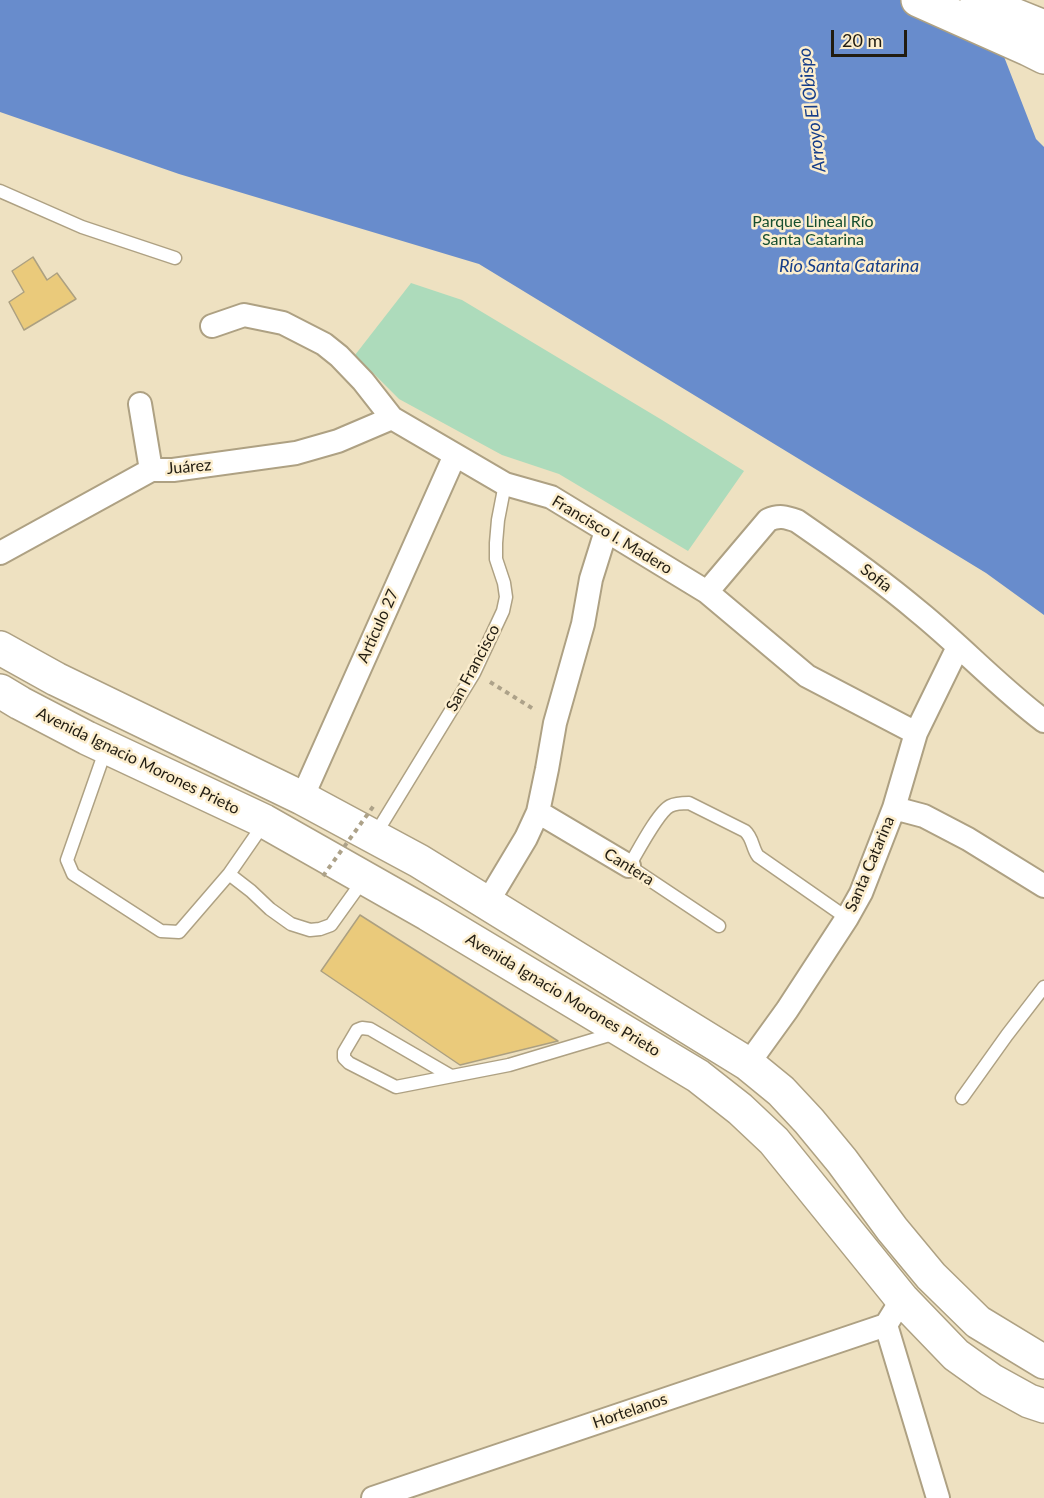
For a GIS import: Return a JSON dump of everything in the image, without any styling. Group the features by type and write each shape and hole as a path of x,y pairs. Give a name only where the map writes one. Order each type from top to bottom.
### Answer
{"main road":[{"path":"918,0 1044,57"},
{"path":"977,0 1044,27"},
{"path":"0,648 56,679 302,798 419,861 748,1064 781,1091 809,1121 931,1276 978,1322 1044,1362"},
{"name":"Avenida Ignacio Morones Prieto","path":"0,691 87,738 264,821 428,914 698,1076 740,1109 774,1141 894,1312 991,1380 1029,1401 1044,1406"}],"street":[{"name":"Francisco I. Madero","path":"212,326 244,315 283,323 324,344 363,381 392,418 505,484 551,498 606,531 707,592 807,676 916,733"},
{"path":"140,404 151,470"},
{"name":"Juárez","path":"0,553 151,470 173,470 296,453 338,441 392,418"},
{"name":"Artículo 27","path":"302,798 455,455"},
{"name":"Sofía","path":"707,592 768,520 775,517 786,517 797,521 858,564 920,613 1019,702 1044,721"},
{"path":"487,903 526,838 538,812 555,723 583,624 591,579 606,531"},
{"name":"Santa Catarina","path":"748,1064 787,1010 861,893 894,808 916,733 958,647"},
{"path":"894,808 924,816 942,825 1044,886"},
{"name":"Cantera","path":"538,812 629,866"},
{"path":"894,1312 938,1498"},
{"name":"Hortelanos","path":"373,1498 894,1312"}],"lane":[{"path":"0,191 82,227 175,258"},
{"name":"San Francisco","path":"374,836 474,673 503,611 506,597 496,559 496,543 505,484"},
{"path":"102,760 67,860 73,874 161,931 179,932 229,874 264,821"},
{"path":"629,866 661,814 669,806 689,803 745,831 750,835 754,851 758,856 847,918"},
{"name":"Cantera","path":"629,866 719,926"},
{"path":"229,874 291,924 310,930 331,925 365,878"},
{"path":"962,1098 1044,987"},
{"path":"451,1076 370,1029 357,1030 344,1052 344,1058 348,1063 396,1087 509,1065 622,1031"}],"path":[{"path":"474,673 555,723"},
{"path":"323,876 375,804"}],"green space":[{"path":"411,283 462,300 744,471 688,551 559,474 502,455 399,399 355,355"}],"water":[{"name":"Río Santa Catarina","path":"0,0 982,0 1036,139 1044,147 1044,615 986,573 479,264 179,174 0,112"}],"building":[{"path":"33,257 47,280 57,273 76,299 24,330 9,302 24,292 12,271"},
{"path":"360,915 558,1041 460,1065 321,971"}],"water label":[{"name":"Arroyo El Obispo","path":"812,110"}],"park label":[{"name":"Parque Lineal Río Santa Catarina","path":"813,231"}]}
